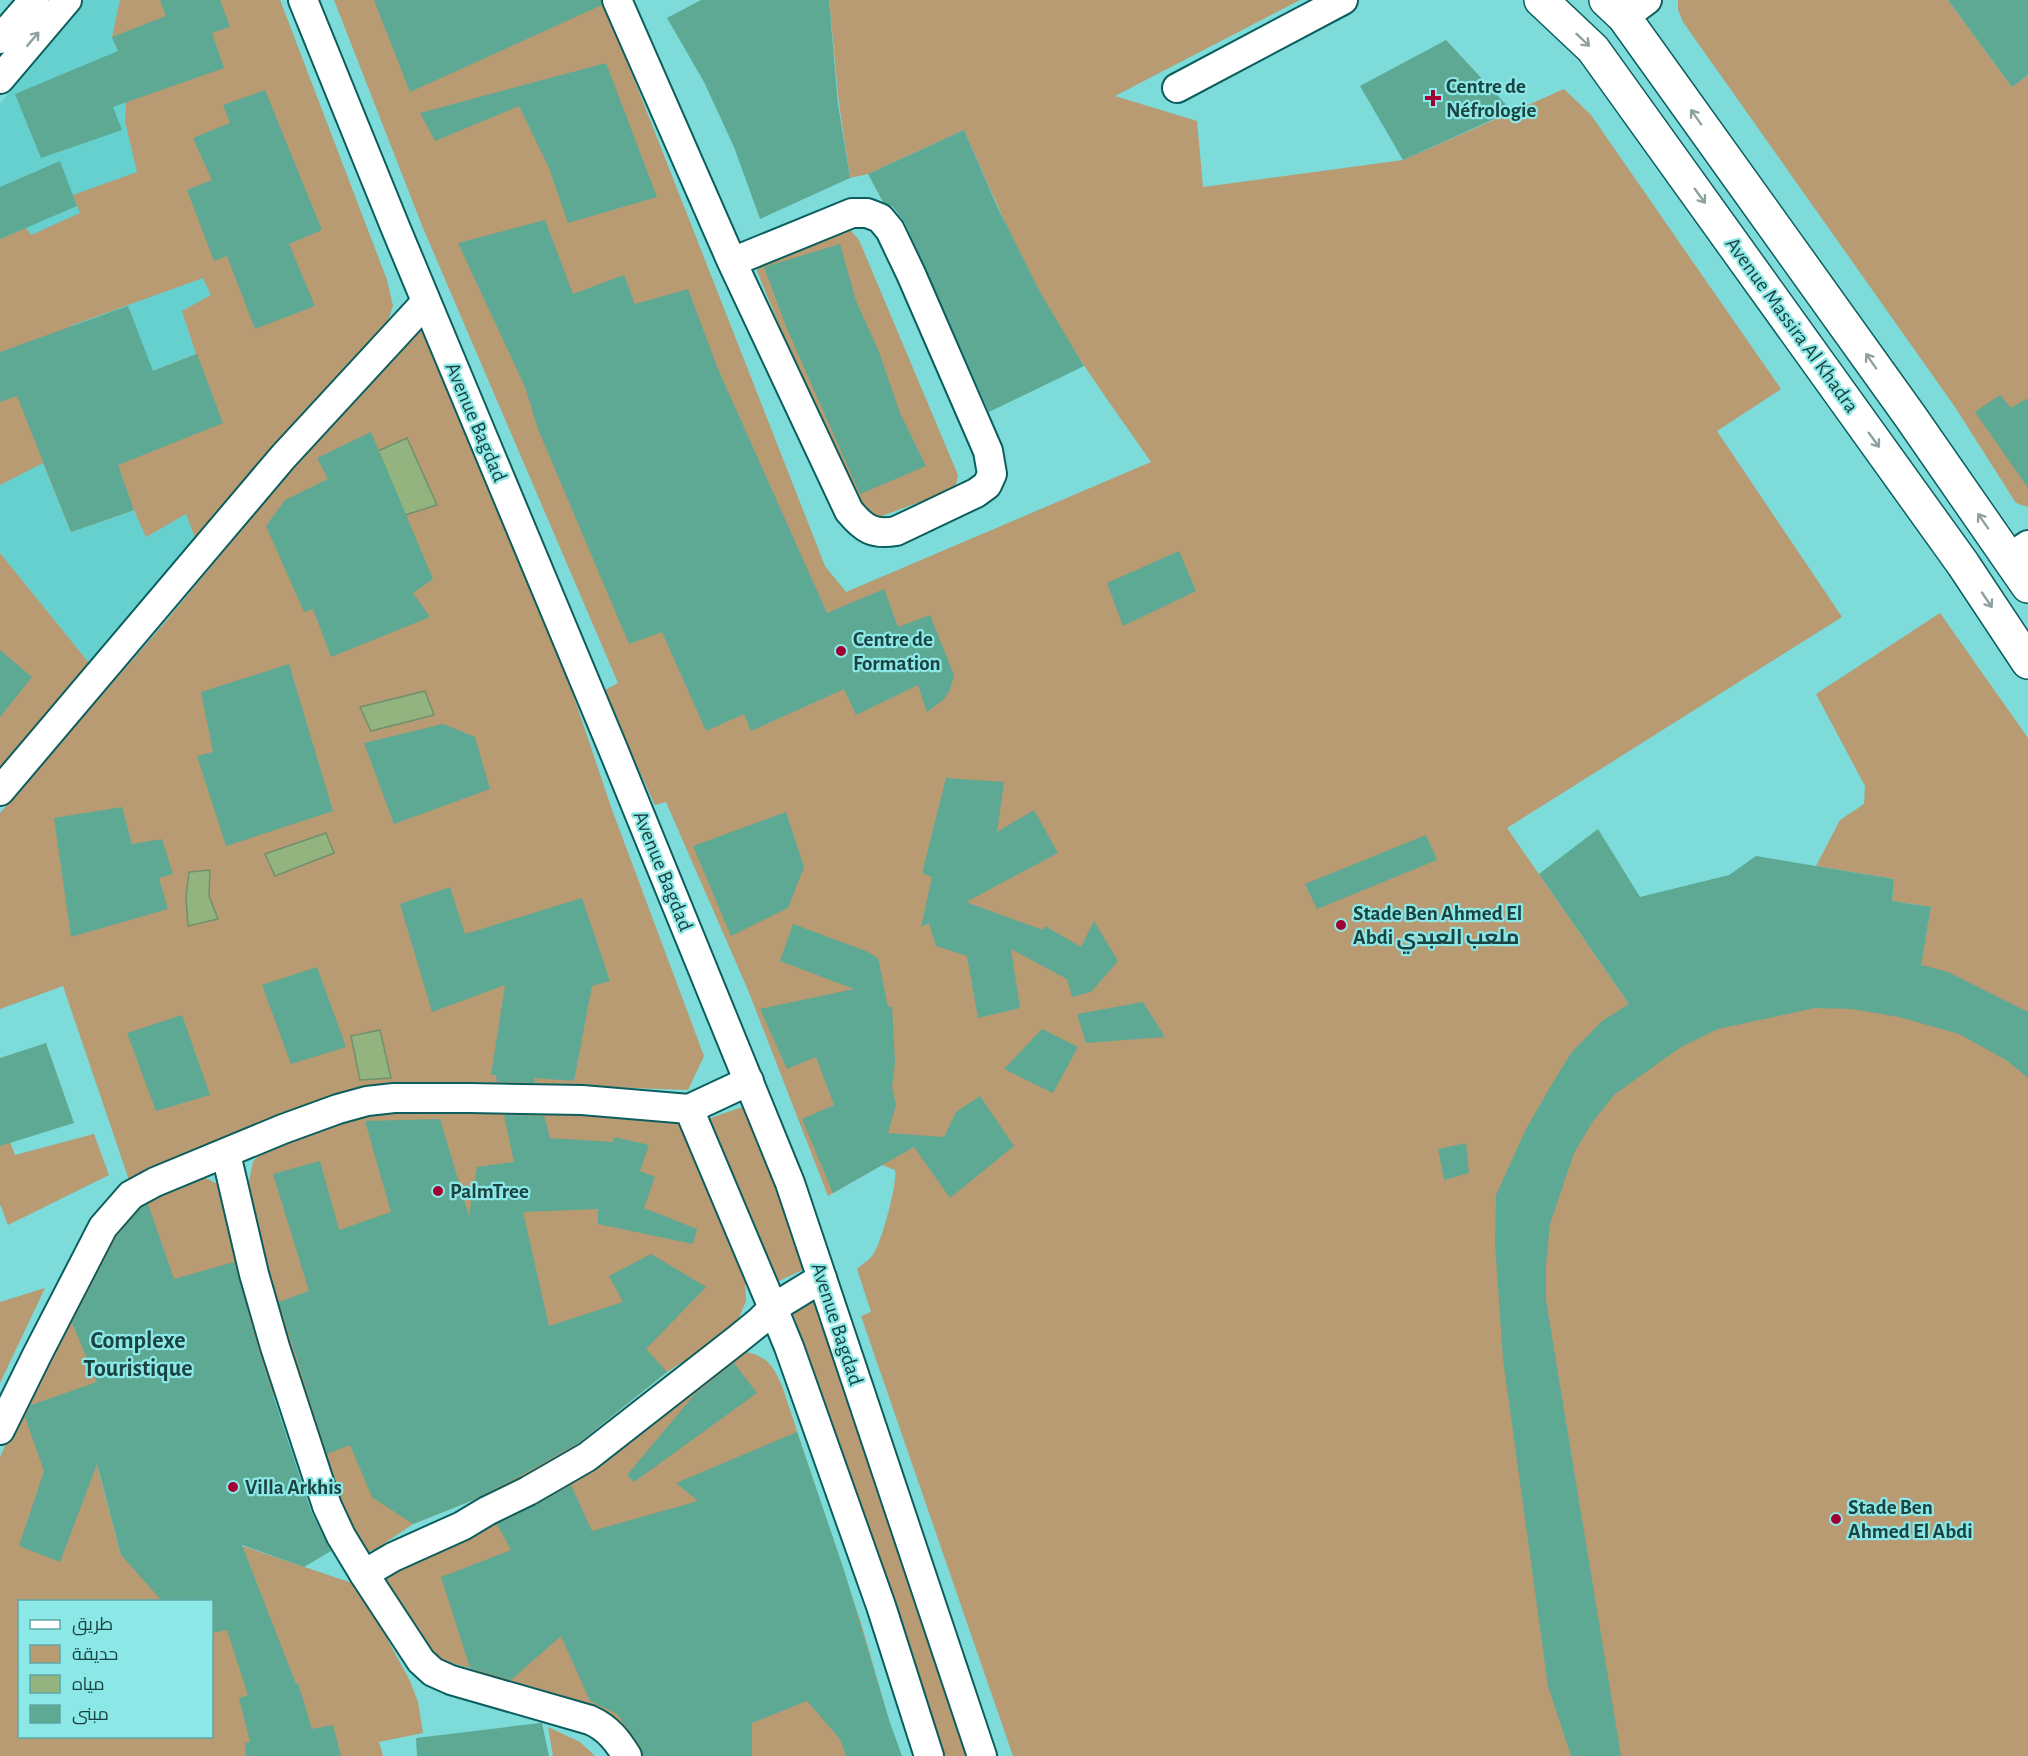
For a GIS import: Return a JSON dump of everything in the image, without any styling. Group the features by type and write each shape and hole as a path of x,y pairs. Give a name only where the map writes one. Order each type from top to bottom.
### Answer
{"street":[{"path":"0,39 34,0"},
{"path":"0,79 67,0"},
{"name":"Avenue Bagdad","path":"303,0 790,1183 982,1756"},
{"path":"617,0 732,262 849,511 861,525 882,534 896,531 976,493 987,485 992,474 991,461 977,423 907,265 890,230 880,218 867,213 852,213 732,262"},
{"path":"1177,88 1343,0"},
{"name":"Avenue Massira Al Khadra","path":"1540,0 1593,49 1963,564 2028,662"},
{"name":"Avenue Massira Al Khadra","path":"1626,6 2018,552 2028,586"},
{"path":"0,791 283,457 426,302"},
{"path":"0,1430 104,1227 131,1195 155,1182 338,1109 367,1101 394,1098 582,1100 689,1109 748,1081"},
{"path":"689,1109 789,1347 869,1573 929,1756"},
{"path":"226,1154 254,1274 327,1506 341,1536 364,1574 421,1661 433,1672 451,1680 590,1720 607,1730 627,1756"},
{"path":"364,1574 393,1557 462,1526 587,1457 738,1339 773,1308 822,1278"}],"shaded area":[{"path":"81,0 280,0 387,280 393,306 89,663 0,553 0,104"}],"green space":[{"path":"120,0 280,0 387,280 393,306 385,329 197,543 186,514 146,537 134,510 71,532 43,463 0,485 0,239 26,228 31,235 80,213 73,195 137,172 125,121 128,77 112,37","holes":["203,278 211,295 182,311 196,354 153,371 70,326"]},
{"name":"Stade Ben Ahmed El Abdi ملعب العبدي","path":"334,0 603,0 825,566 846,592 1151,462 1052,315 1010,233 964,130 868,174 850,178 839,104 829,0 1300,0 1115,96 1197,121 1203,187 1403,160 1564,89 1591,115 1781,389 1717,431 1842,617 1507,828 1629,1004 1922,957 1931,907 1892,901 1894,879 1816,866 1840,820 1864,804 1865,786 1816,694 1940,613 2028,738 2028,1756 1013,1756 861,1316 871,1312 857,1269 871,1257 877,1246 892,1198 895,1170 882,1165 828,1196 748,990 666,802 655,805 623,736 605,690 618,683 423,228"},
{"path":"1678,0 1948,0 2012,87 2028,75 2028,507 2016,503 1955,407 1683,22 1678,10"},
{"path":"841,229 851,231 859,240 958,475 956,485 947,492 871,520 853,506 757,271 759,263"},
{"path":"420,324 430,328 547,617 611,807 704,1056 688,1090 469,1082 348,1091 323,1098 129,1180 63,986 0,1009 0,813 166,621 279,484"},
{"path":"0,553 89,663 0,777"},
{"path":"751,1104 811,1266 768,1286 699,1122"},
{"path":"451,1110 680,1117 745,1282 746,1301 739,1318 723,1336 667,1372 565,1454 514,1484 413,1524 376,1549 368,1552 361,1551 353,1543 329,1464 273,1302 245,1200 253,1162 261,1152 368,1113"},
{"path":"0,1116 15,1155 94,1134 109,1175 8,1225 0,1204"},
{"path":"197,1174 222,1186 275,1394 103,1450 98,1469 121,1555 192,1529 358,1585 410,1681 418,1702 423,1733 379,1742 383,1756 0,1756 0,1457 22,1408 75,1304 131,1210"},
{"path":"45,1288 0,1383 0,1302"},
{"path":"817,1295 973,1756 944,1756 792,1310"},
{"path":"746,1352 759,1356 769,1363 782,1386 861,1623 901,1756 639,1756 508,1683 431,1656 384,1584 389,1574"},
{"path":"548,1727 580,1742 595,1756 553,1756"}],"water":[{"path":"407,438 437,505 405,515 378,451"},
{"path":"425,691 434,715 371,731 360,707"},
{"path":"326,833 334,853 275,876 265,854"},
{"path":"210,870 209,896 218,919 188,926 186,898 189,872"},
{"path":"380,1030 391,1078 360,1080 351,1036"}],"building":[{"path":"160,0 220,0 230,27 212,33 224,68 113,107 122,130 41,158 15,94 118,51 112,37 166,16"},
{"path":"374,0 601,0 602,5 410,92"},
{"path":"701,0 829,0 838,104 850,178 760,219 734,147 704,82 667,18"},
{"path":"1948,0 2028,0 2028,75 2012,87"},
{"name":"Centre de Néfrologie","path":"1446,40 1512,111 1403,160 1360,86"},
{"path":"606,63 657,197 568,223 549,168 519,106 435,141 420,113"},
{"path":"265,90 322,230 289,244 315,306 255,329 227,256 214,261 187,190 212,180 193,138 230,123 223,105"},
{"path":"964,130 997,206 1041,294 1084,366 989,412 905,223 893,207 883,202 868,174"},
{"path":"60,161 77,206 0,239 0,187"},
{"path":"545,220 573,294 624,275 635,304 688,289 718,369 827,613 884,589 898,627 930,615 954,675 950,690 943,700 927,712 918,685 856,715 844,689 751,731 744,714 706,731 662,632 629,644 538,429 525,387 458,243"},
{"path":"840,244 856,301 879,352 900,413 926,466 860,494 787,329 764,267"},
{"path":"128,306 153,371 197,354 223,423 118,465 134,510 71,532 17,396 0,402 0,352"},
{"path":"2000,395 2011,408 2028,398 2028,488 1975,412"},
{"path":"371,432 433,579 413,593 430,617 331,657 313,609 304,612 266,526 285,500 328,479 317,458"},
{"path":"1179,551 1196,591 1123,626 1107,583"},
{"path":"0,650 32,677 0,717"},
{"path":"289,664 333,811 226,846 197,756 213,752 201,692"},
{"path":"443,724 475,737 490,789 394,824 364,743"},
{"path":"946,778 1004,782 997,832 1034,810 1058,853 966,902 1043,930 1045,926 1081,947 1094,921 1118,961 1091,992 1072,997 1067,979 1011,949 1020,1008 978,1018 967,956 936,946 929,923 921,927 932,877 922,873"},
{"path":"122,807 132,844 162,839 173,874 159,878 168,909 71,937 54,818"},
{"path":"786,812 804,867 788,908 731,936 693,846"},
{"path":"1598,829 1640,897 1729,875 1756,856 1894,879 1892,901 1931,907 1921,965 1948,972 2028,1012 2028,1078 2006,1060 1959,1034 1899,1017 1852,1009 1815,1008 1718,1029 1681,1047 1615,1094 1593,1121 1574,1153 1550,1224 1546,1264 1546,1300 1621,1756 1571,1756 1548,1686 1503,1359 1495,1242 1496,1195 1526,1129 1571,1053 1602,1021 1629,1004 1539,874"},
{"path":"1426,835 1437,860 1317,909 1305,884"},
{"path":"450,887 465,934 582,898 610,981 592,986 574,1081 534,1078 535,1083 497,1082 496,1075 491,1075 505,985 432,1012 400,904"},
{"path":"793,924 866,951 878,958 888,1007 892,1006 895,1062 892,1087 896,1105 888,1133 944,1137 956,1112 980,1096 1014,1146 950,1198 914,1147 833,1193 802,1119 834,1105 816,1057 787,1069 760,1009 854,989 780,961"},
{"path":"317,967 346,1047 291,1064 262,985"},
{"path":"1143,1002 1165,1037 1086,1043 1077,1014"},
{"path":"182,1015 210,1095 156,1111 127,1033"},
{"path":"1042,1029 1078,1047 1053,1093 1004,1069"},
{"path":"46,1043 74,1123 0,1146 0,1058"},
{"path":"504,1115 544,1116 550,1138 613,1142 614,1137 649,1145 640,1171 655,1177 644,1208 697,1229 693,1244 598,1224 598,1209 523,1212 549,1326 623,1302 609,1276 651,1254 706,1287 646,1349 667,1372 578,1443 473,1500 413,1524 372,1497 350,1445 327,1454 279,1302 309,1291 273,1174 320,1161 339,1230 391,1212 365,1121 440,1119 469,1216 477,1167 514,1162"},
{"path":"1466,1143 1469,1173 1444,1180 1438,1149"},
{"path":"148,1204 174,1279 234,1262 259,1352 311,1511 331,1551 304,1567 242,1545 296,1684 298,1683 312,1729 333,1725 341,1756 246,1756 245,1743 250,1742 239,1698 248,1695 227,1630 213,1633 213,1600 161,1600 121,1555 97,1464 60,1562 19,1546 44,1471 25,1417 31,1405 97,1382 72,1323 117,1236 141,1208"},
{"path":"734,1363 757,1393 634,1482 627,1475 695,1394"},
{"path":"797,1432 844,1570 902,1756 846,1756 840,1739 807,1701 752,1723 752,1756 643,1756 641,1747 617,1714 590,1701 561,1636 511,1680 470,1668 441,1577 511,1550 497,1524 571,1485 592,1531 698,1501 676,1483"},
{"path":"542,1723 549,1756 417,1756 416,1738"}],"place":[{"name":"Centre de Néfrologie","path":"1433,98"},
{"name":"Centre de Formation","path":"841,651"},
{"name":"Stade Ben Ahmed El Abdi ملعب العبدي","path":"1341,925"},
{"name":"PalmTree","path":"438,1191"},
{"name":"Villa Arkhis","path":"233,1487"},
{"name":"Stade Ben Ahmed El Abdi","path":"1836,1519"}],"district":[{"name":"Complexe Touristique","path":"138,1355"}]}
